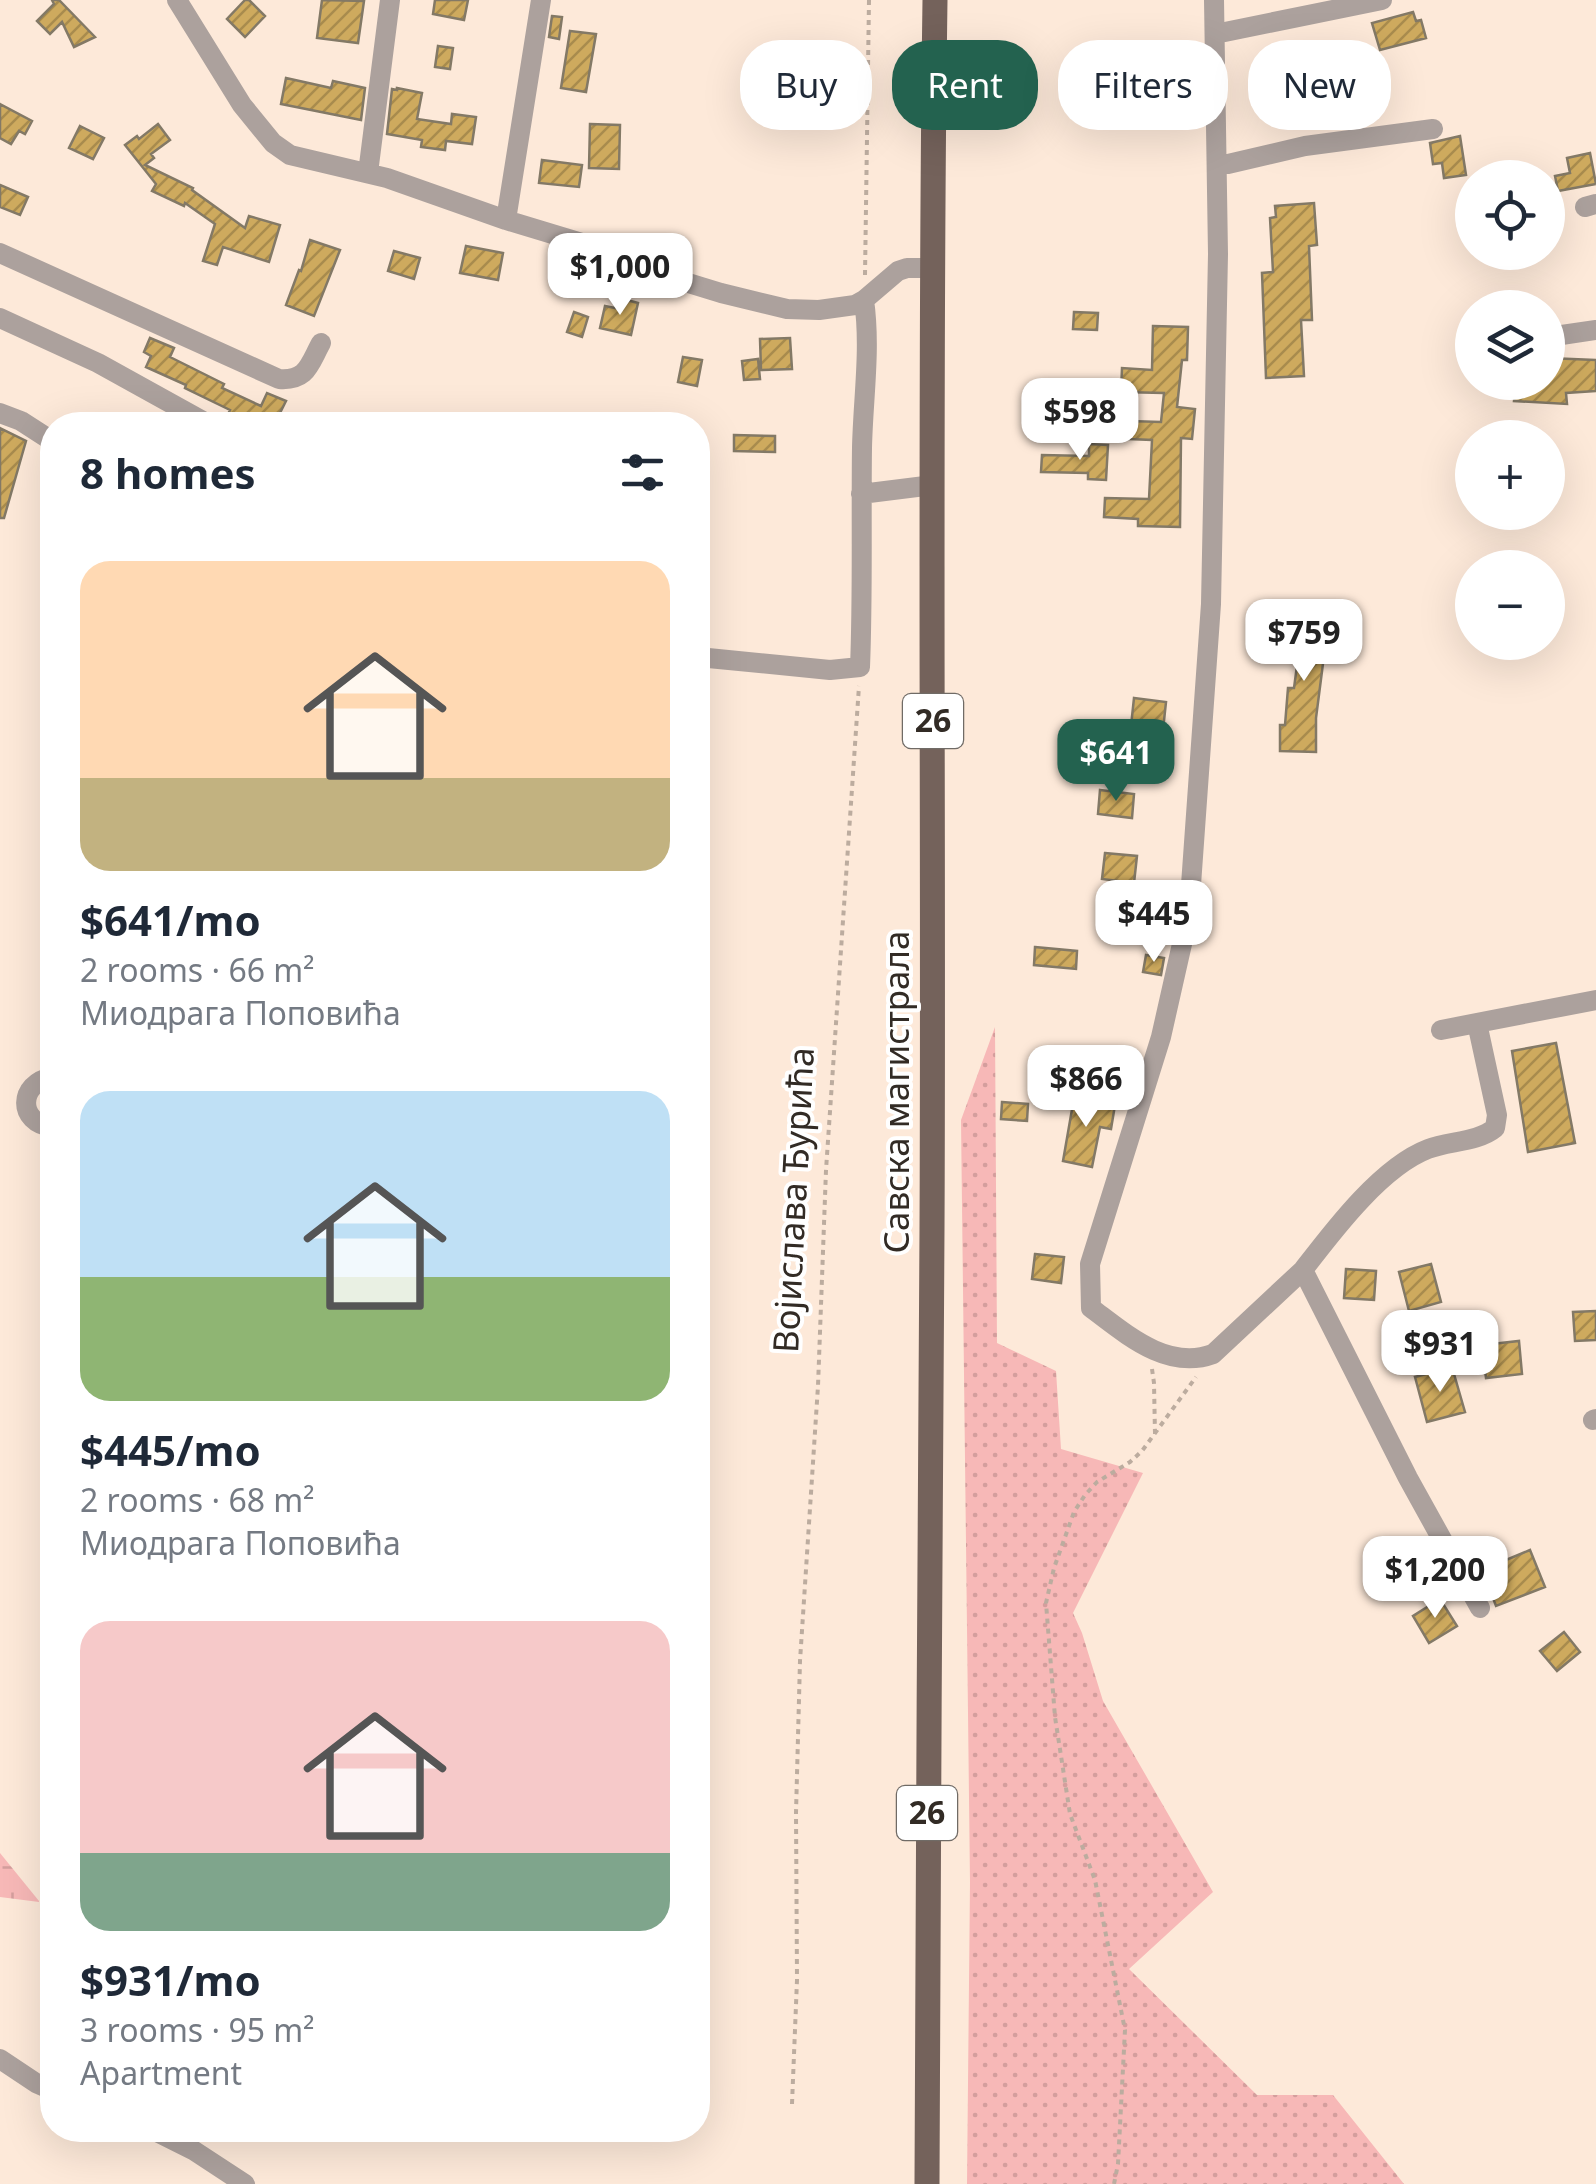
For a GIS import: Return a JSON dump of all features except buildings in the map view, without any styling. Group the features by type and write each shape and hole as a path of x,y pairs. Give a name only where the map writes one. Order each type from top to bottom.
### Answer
{"main road":[{"name":"Савска магистрала","path":"926,2184 935,0"}],"street":[{"path":"177,0 258,127 283,152 303,160 368,173 582,242 672,278 786,308 844,308 864,300 898,271 933,268"},
{"path":"368,173 390,0"},
{"path":"506,220 541,0"},
{"path":"1214,0 1218,164 1210,604 1189,913 1161,1037 1090,1264 1092,1308 1148,1349 1186,1358 1213,1354 1303,1270 1365,1196 1394,1170 1425,1150 1492,1132 1497,1115 1478,1023"},
{"path":"1215,34 1382,0"},
{"path":"1218,164 1305,146 1433,129"},
{"path":"0,253 278,379 294,379 304,374 322,343"},
{"path":"710,658 830,670 860,666 863,399 868,348 864,300"},
{"path":"0,318 98,363 187,412"},
{"path":"1565,335 1596,330"},
{"path":"0,413 40,433"},
{"path":"861,494 934,486"},
{"path":"1441,1030 1596,1000"},
{"path":"40,1079 31,1086 26,1098 27,1110 40,1124"},
{"path":"1303,1270 1408,1478 1480,1608"},
{"path":"0,2059 40,2085"},
{"path":"177,2142 245,2184"}],"path":[{"path":"864,300 869,0"},
{"name":"Војислава Ђурића","path":"792,2104 800,1661 827,1152 860,666"},
{"path":"1148,1349 1154,1383 1155,1434"},
{"path":"1114,2184 1125,2030 1094,1880 1070,1814 1055,1717 1046,1603 1054,1568 1084,1495 1096,1482 1142,1451 1213,1354"}],"green space":[{"path":"995,1027 997,1343 1056,1371 1061,1449 1143,1473 1073,1613 1103,1701 1213,1892 1129,1969 1257,2095 1333,2095 1404,2184 967,2184 970,1882 961,1120"},
{"path":"0,1853 39,1901 39,1902 0,1897"}]}
